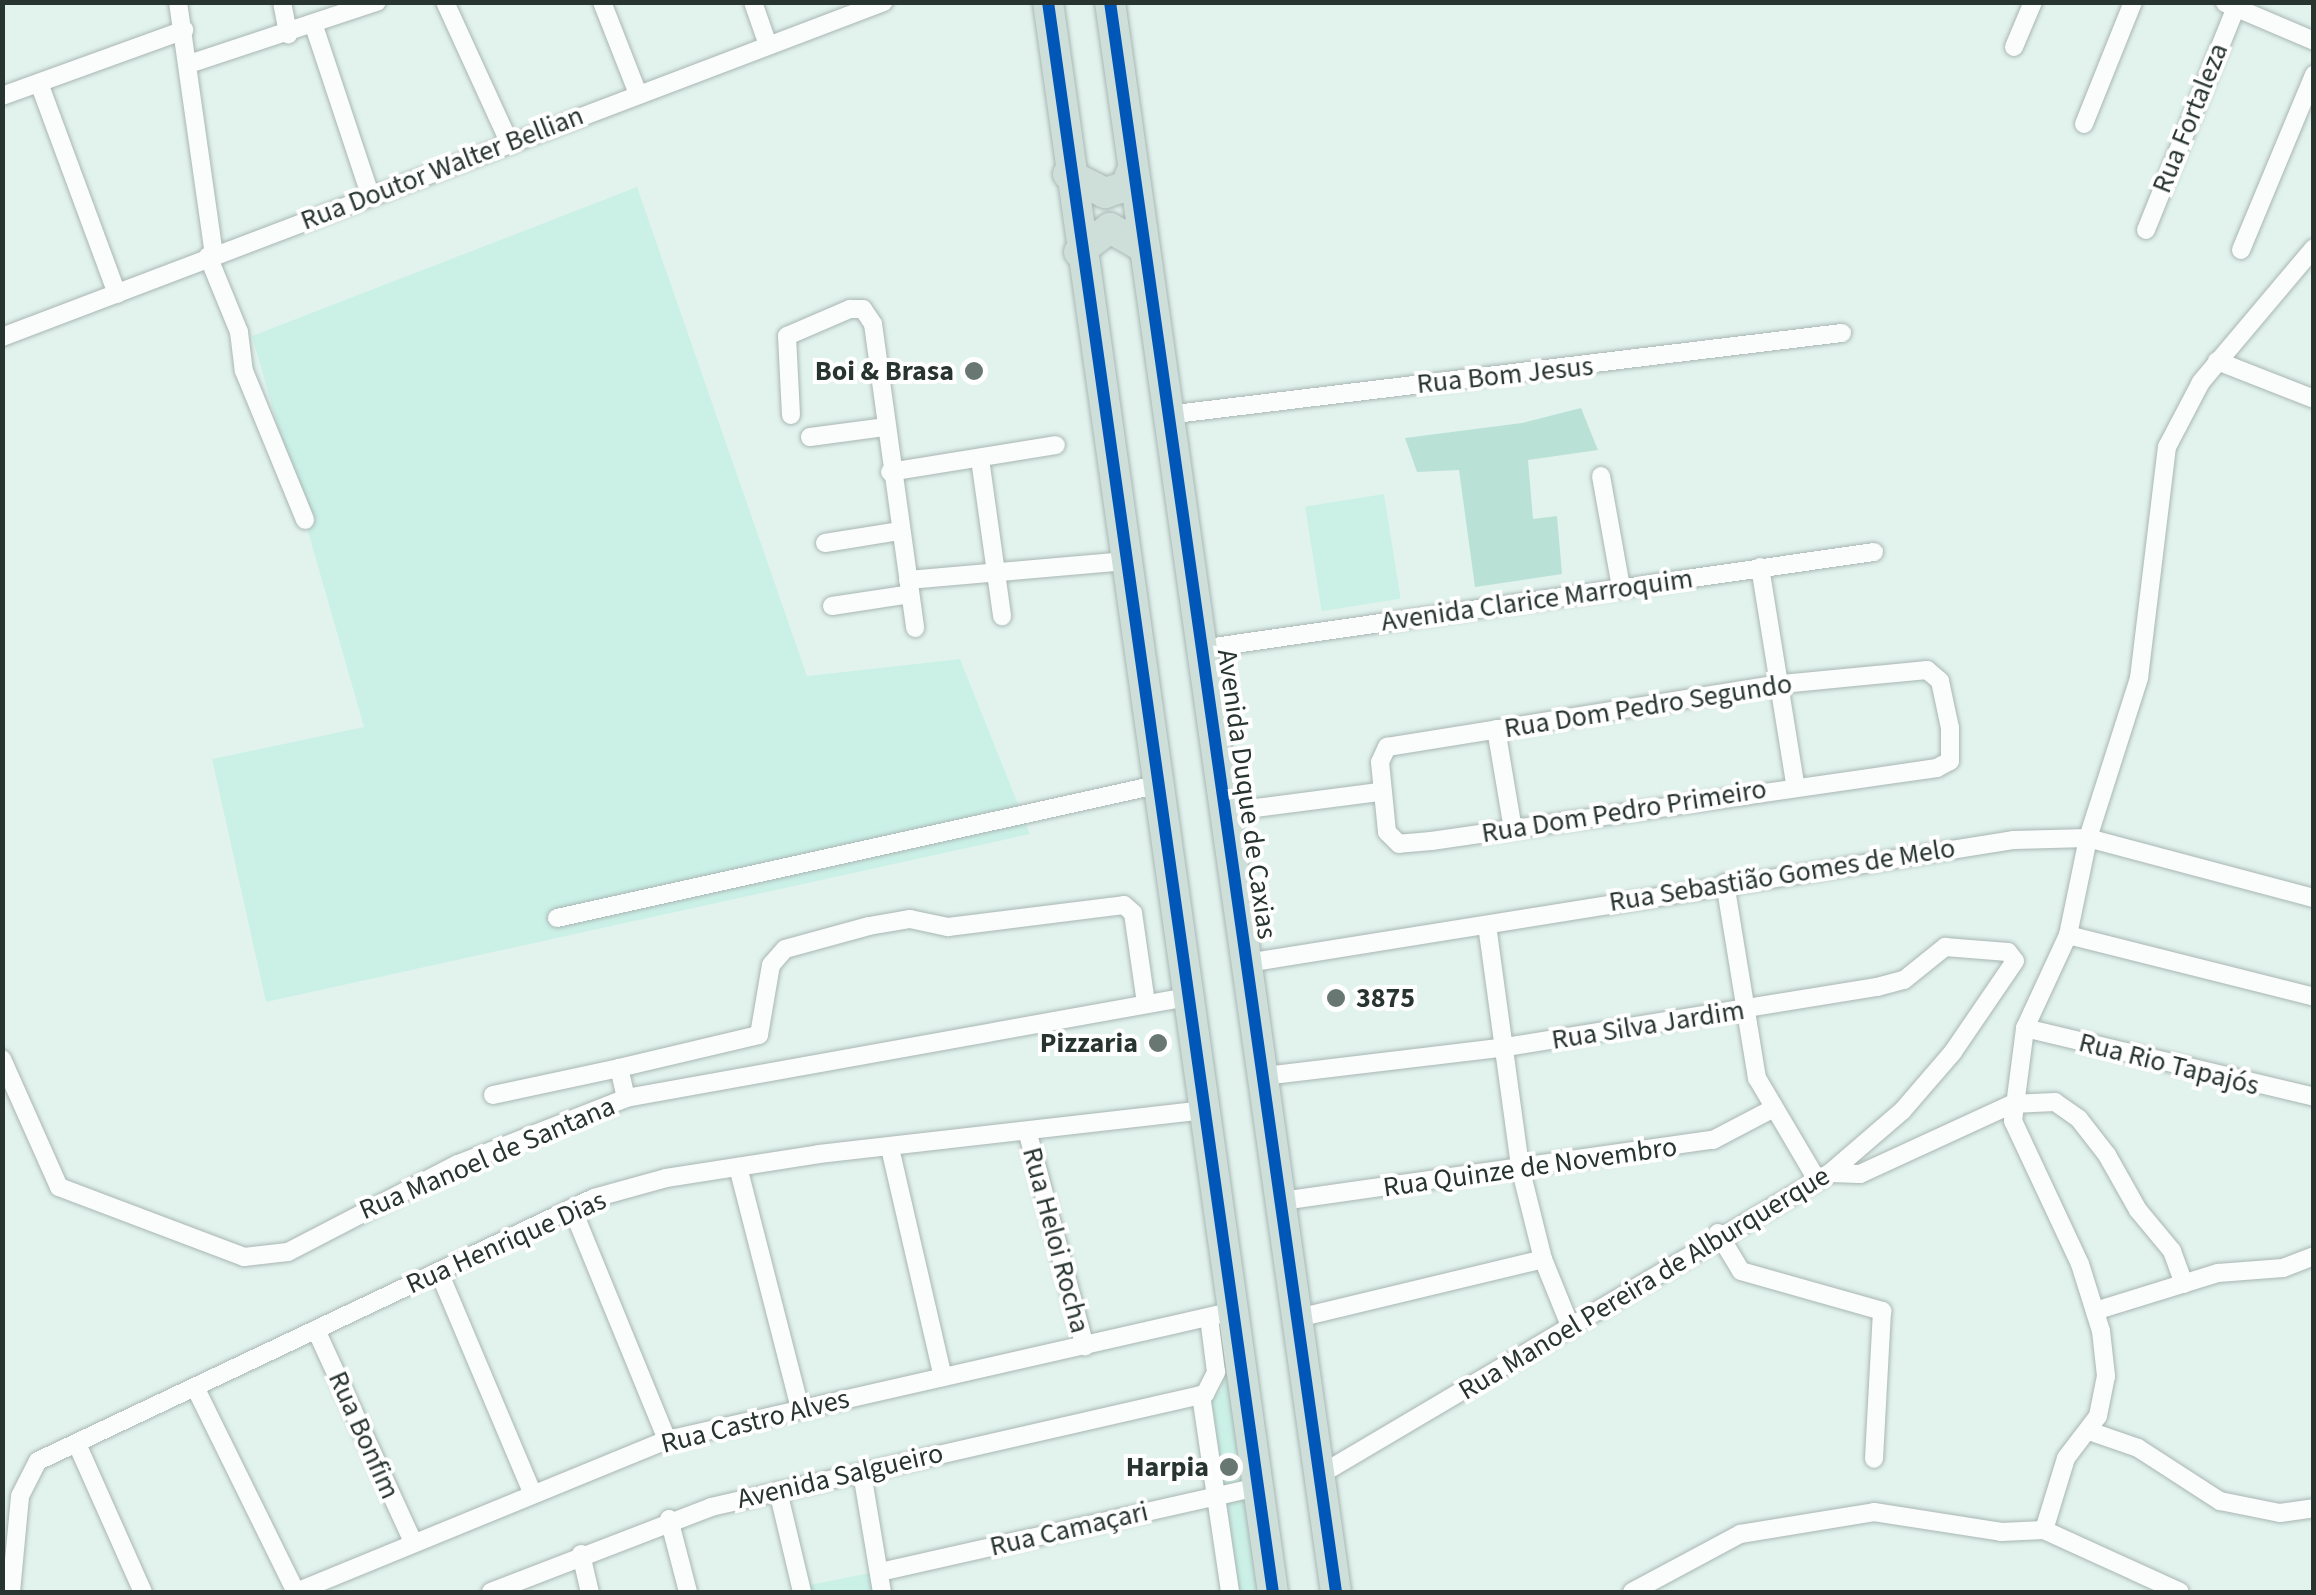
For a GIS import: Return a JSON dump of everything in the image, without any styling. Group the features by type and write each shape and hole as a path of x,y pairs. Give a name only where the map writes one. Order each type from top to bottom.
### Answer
{"highway":[{"path":"1048,2 1068,174 1204,1110 1222,1314 1258,1487 1273,1592"},
{"name":"Avenida Duque de Caxias","path":"1110,2 1336,1592"},
{"path":"1068,174 1105,193 1126,186 1133,168"},
{"path":"1079,252 1110,228 1144,248"}],"street":[{"path":"178,2 211,255 238,332 244,371 305,520"},
{"path":"282,2 288,34"},
{"path":"189,64 314,26 377,2"},
{"path":"445,2 509,142"},
{"path":"602,2 638,94"},
{"path":"753,2 768,45"},
{"name":"Rua Doutor Walter Bellian","path":"2,337 884,2"},
{"path":"2014,47 2033,2"},
{"path":"2084,124 2133,2"},
{"path":"2230,5 2314,41"},
{"name":"Rua Fortaleza","path":"2146,230 2230,5"},
{"path":"314,26 370,196"},
{"path":"2,96 184,30"},
{"path":"2241,250 2314,75"},
{"path":"39,82 118,294"},
{"path":"2044,1530 2066,1458 2089,1430 2106,1387 2095,1310 2058,1210 2013,1120 2012,1104 2025,1028 2068,935 2088,838 2139,678 2167,447 2217,361 2314,248"},
{"path":"791,415 786,336 857,308 873,324 890,472 915,628"},
{"name":"Rua Bom Jesus","path":"1167,415 1842,333"},
{"path":"2217,361 2314,400"},
{"path":"810,436 886,427"},
{"path":"890,472 1056,445"},
{"path":"980,459 1002,616"},
{"path":"1601,476 1621,587"},
{"path":"825,543 900,531"},
{"name":"Avenida Clarice Marroquim","path":"1200,650 1874,552"},
{"path":"832,606 909,587 1126,561"},
{"path":"1760,567 1782,684 1795,784"},
{"name":"Rua Dom Pedro Segundo","path":"1380,762 1388,747 1782,684 1927,670 1940,681 1950,728 1950,761 1937,768"},
{"path":"1496,729 1513,830"},
{"name":"Rua Dom Pedro Primeiro","path":"1380,762 1387,832 1398,844 1513,830 1795,784 1937,768"},
{"path":"557,918 1156,784"},
{"path":"1225,812 1380,792"},
{"name":"Rua Sebastião Gomes de Melo","path":"1247,962 1487,926 1956,846 2088,838 2314,898"},
{"path":"1724,883 1749,1010 1757,1078 1772,1109 1824,1176 1860,1174 2012,1104 2055,1102 2079,1119 2172,1250 2184,1284"},
{"path":"493,1096 759,1035 772,965 785,949 910,919 948,927 1124,905 1133,913 1146,1003"},
{"path":"1487,926 1500,1048 1520,1167 1543,1259 1569,1324"},
{"path":"2068,935 2314,997"},
{"name":"Rua Silva Jardim","path":"1264,1076 1500,1048 1892,984 1945,947 2008,952 2015,961"},
{"name":"Rua Manoel Pereira de Alburquerque","path":"1318,1476 1484,1381 1718,1233 1824,1176 1902,1111 1972,1026 2015,961"},
{"name":"Rua Manoel de Santana","path":"2,1060 59,1187 244,1257 288,1252 458,1164 626,1098 1188,997"},
{"name":"Rua Rio Tapajós","path":"2025,1028 2314,1098"},
{"path":"619,1068 626,1098"},
{"name":"Rua Quinze de Novembro","path":"1282,1201 1713,1140 1772,1109"},
{"name":"Rua Henrique Dias","path":"10,1592 9,1566 28,1470 195,1386 572,1208 666,1178 738,1166 1204,1110"},
{"name":"Rua Heloi Rocha","path":"1028,1134 1085,1346"},
{"path":"890,1148 944,1377"},
{"path":"738,1166 800,1409"},
{"path":"572,1208 667,1440"},
{"path":"1718,1233 1741,1272 1882,1311 1874,1459"},
{"path":"2095,1310 2218,1273 2283,1268 2314,1256"},
{"path":"1298,1318 1543,1259"},
{"path":"440,1272 532,1494"},
{"path":"1222,1314 1216,1372 1201,1394 1227,1592"},
{"name":"Rua Castro Alves","path":"296,1592 412,1540 667,1440 1222,1314"},
{"name":"Rua Bonfim","path":"316,1330 412,1540"},
{"path":"195,1386 296,1592"},
{"name":"Avenida Salgueiro","path":"490,1592 669,1519 1201,1394"},
{"path":"2089,1430 2138,1448 2220,1501 2280,1514 2314,1508"},
{"path":"76,1444 142,1592"},
{"path":"862,1473 882,1592"},
{"name":"Rua Camaçari","path":"880,1572 1258,1487"},
{"path":"778,1491 802,1592"},
{"path":"1632,1592 1740,1534 1829,1515 1874,1512 2001,1532 2044,1530 2180,1592"},
{"path":"669,1519 688,1592"},
{"path":"581,1554 590,1592"}],"green space":[{"path":"637,187 807,676 960,659 1030,834 266,1002 212,759 364,727 252,336"},
{"path":"1581,408 1598,450 1528,460 1533,519 1557,516 1562,574 1475,587 1459,470 1417,472 1405,438 1522,423"},
{"path":"1384,494 1401,599 1322,611 1305,507"},
{"path":"1229,1369 1263,1592 1233,1592 1209,1399 1222,1390 1222,1371"},
{"path":"885,1570 887,1592 800,1592 799,1587"}],"cycle path":[{"path":"1048,2 1273,1592"},
{"path":"1110,2 1336,1592"}],"place":[{"name":"Boi & Brasa","path":"974,371"},
{"name":"3875","path":"1336,998"},
{"name":"Pizzaria","path":"1158,1043"},
{"name":"Harpia","path":"1229,1467"}]}
